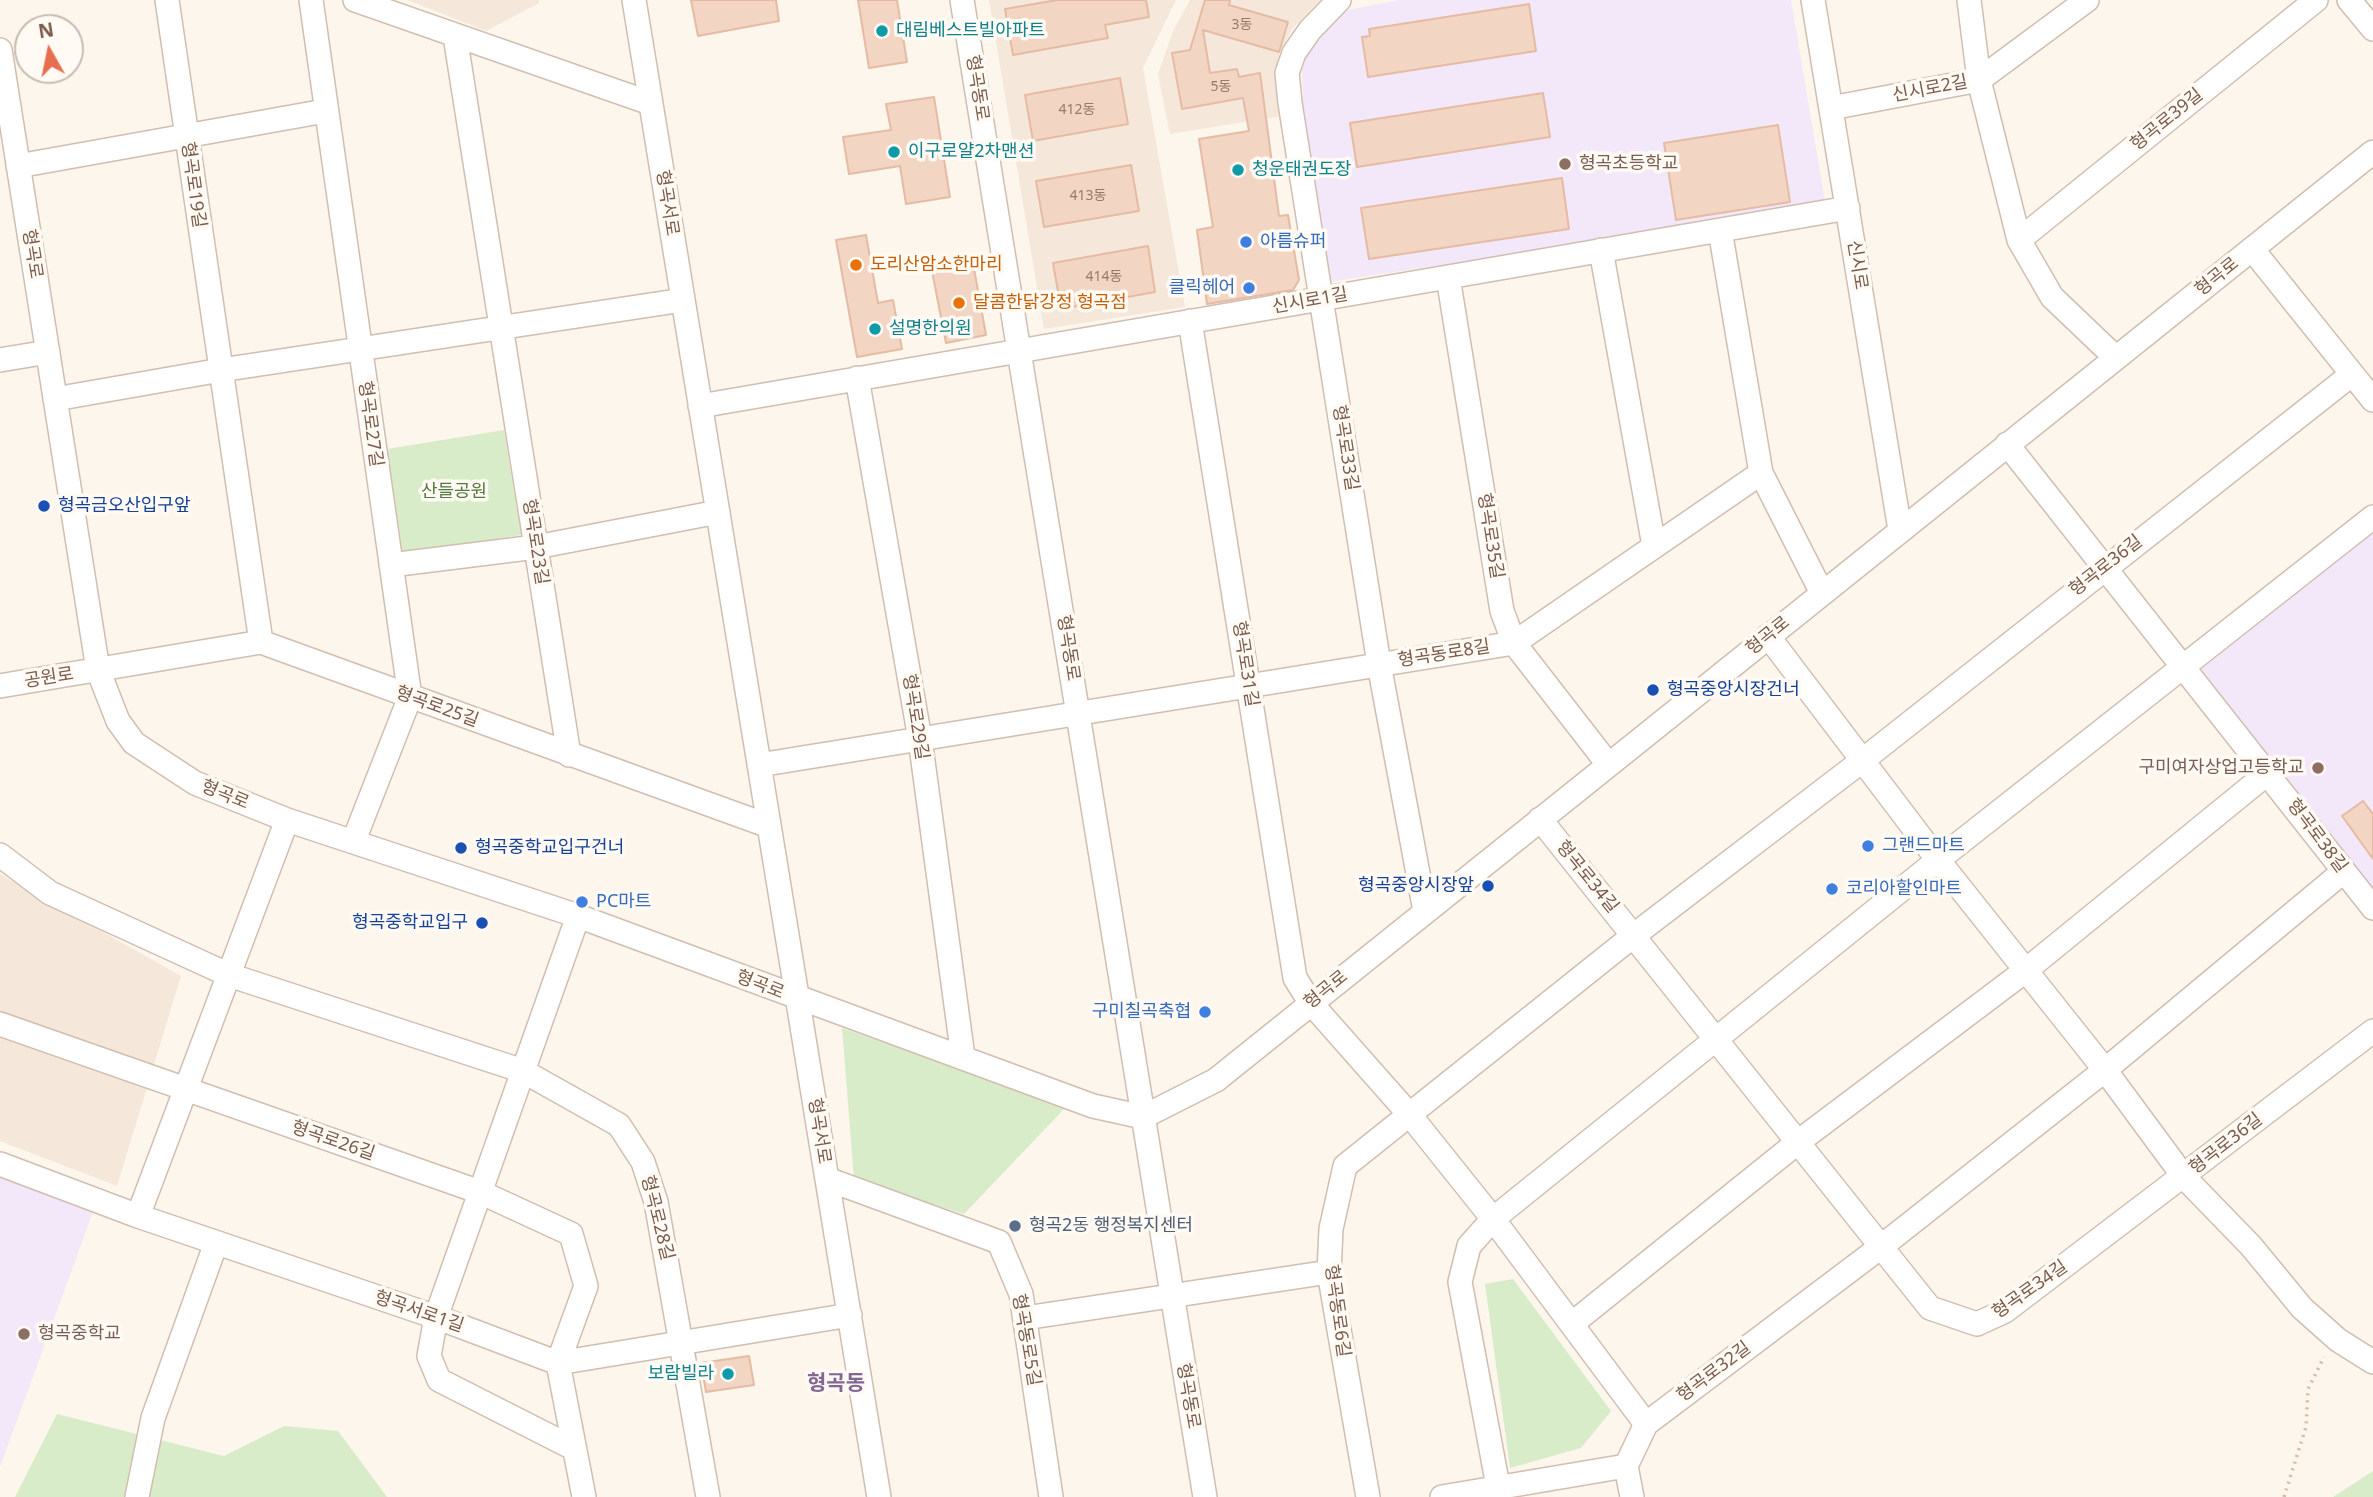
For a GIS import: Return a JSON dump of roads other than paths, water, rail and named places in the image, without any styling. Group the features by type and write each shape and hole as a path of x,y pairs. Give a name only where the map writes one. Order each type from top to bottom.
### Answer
{"street":[{"name":"형곡로19길","path":"167,0 220,370"},
{"name":"형곡로27길","path":"311,0 410,697 354,840"},
{"path":"355,0 650,103"},
{"name":"형곡서로","path":"634,0 879,1497"},
{"name":"형곡동로","path":"962,0 1205,1497"},
{"name":"형곡로33길","path":"1339,0 1310,30 1294,53 1287,73 1379,664 1425,911"},
{"name":"신시로","path":"1813,0 1900,530"},
{"path":"1969,0 1979,80 2019,240 2052,297 2116,358"},
{"name":"신시로2길","path":"1831,108 1979,80 2087,0"},
{"name":"형곡로39길","path":"2019,240 2316,0"},
{"path":"2349,0 2373,29"},
{"path":"454,36 501,328"},
{"name":"형곡로","path":"0,50 3,87 98,670 118,721 134,743 195,783 287,820 578,916 1093,1106 1143,1117 1216,1080 2252,249 2369,163"},
{"path":"18,166 326,111"},
{"name":"신시로1길","path":"1019,351 1847,208"},
{"path":"1720,230 1761,473 1822,593"},
{"name":"형곡로","path":"2252,249 2373,400"},
{"path":"1601,250 1654,546"},
{"name":"형곡로35길","path":"1448,277 1502,611 1514,643 1608,764"},
{"path":"55,398 359,348 683,300"},
{"name":"형곡로31길","path":"1190,321 1295,978 1310,1002"},
{"name":"형곡로23길","path":"501,328 569,755"},
{"path":"700,406 1019,351"},
{"path":"0,360 48,352"},
{"path":"98,670 261,642 220,370"},
{"name":"형곡로36길","path":"1863,760 2351,375"},
{"name":"형곡로29길","path":"857,378 920,739 963,1057"},
{"name":"형곡로38길","path":"2007,444 2103,569 2269,772 2373,908"},
{"name":"형곡동로8길","path":"1078,713 1514,643 1761,473"},
{"path":"391,565 536,547 718,512"},
{"path":"1499,1492 1460,1282 1469,1246 1493,1219 1717,1041 1938,860 2373,517"},
{"name":"형곡로36길","path":"1768,636 1938,860 2105,1070 2184,1177 2373,1031"},
{"name":"형곡로25길","path":"261,642 769,826"},
{"name":"공원로","path":"0,686 98,670"},
{"path":"759,765 1078,713"},
{"path":"1409,1114 1633,936 1863,760"},
{"path":"1573,1323 1798,1142 2025,971 2269,772"},
{"name":"형곡로34길","path":"1540,819 1930,1308 1977,1324 2005,1311 2184,1177"},
{"path":"138,1216 287,820"},
{"path":"0,855 50,893 229,975 523,1071"},
{"path":"1882,1246 2105,1070 2344,871"},
{"path":"573,1448 439,1380 429,1356 436,1317 578,916"},
{"path":"1310,1002 1409,1114 1493,1219 1646,1424 1626,1466 1632,1497"},
{"name":"형곡로26길","path":"0,1024 480,1192"},
{"name":"형곡로28길","path":"523,1071 619,1125 643,1162 656,1202 683,1342"},
{"name":"형곡동로6길","path":"1368,1497 1329,1272 1331,1229 1345,1167 1409,1114"},
{"name":"형곡서로1길","path":"0,1164 138,1216 436,1317 558,1363"},
{"path":"2184,1177 2251,1246 2302,1308 2338,1340 2373,1362"},
{"name":"형곡동로5길","path":"827,1178 999,1242 1021,1294 1051,1497"},
{"path":"480,1192 571,1234 586,1286 558,1363 584,1497"},
{"path":"137,1497 153,1418 216,1243"},
{"name":"형곡로32길","path":"1646,1424 1882,1246"},
{"path":"1025,1318 1329,1272"},
{"path":"558,1363 850,1315"},
{"path":"683,1342 708,1497"},
{"path":"1442,1497 1499,1492 1626,1466"}],"place":[{"name":"대림베스트빌아파트","path":"882,31"},
{"name":"이구로얄2차맨션","path":"894,152"},
{"name":"형곡초등학교","path":"1565,164"},
{"name":"청운태권도장","path":"1238,170"},
{"name":"아름슈퍼","path":"1246,242"},
{"name":"도리산암소한마리","path":"856,265"},
{"name":"클릭헤어","path":"1249,288"},
{"name":"달콤한닭강정 형곡점","path":"959,303"},
{"name":"설명한의원","path":"875,329"},
{"name":"형곡금오산입구앞","path":"44,506"},
{"name":"형곡중앙시장건너","path":"1653,690"},
{"name":"구미여자상업고등학교","path":"2318,768"},
{"name":"그랜드마트","path":"1868,846"},
{"name":"형곡중학교입구건너","path":"461,848"},
{"name":"형곡중앙시장앞","path":"1488,886"},
{"name":"코리아할인마트","path":"1832,889"},
{"name":"PC마트","path":"582,902"},
{"name":"형곡중학교입구","path":"482,923"},
{"name":"구미칠곡축협","path":"1205,1012"},
{"name":"형곡2동 행정복지센터","path":"1015,1226"},
{"name":"형곡중학교","path":"24,1334"},
{"name":"보람빌라","path":"728,1374"}],"district":[{"name":"형곡동","path":"836,1384"}],"park label":[{"name":"산들공원","path":"454,492"}]}
